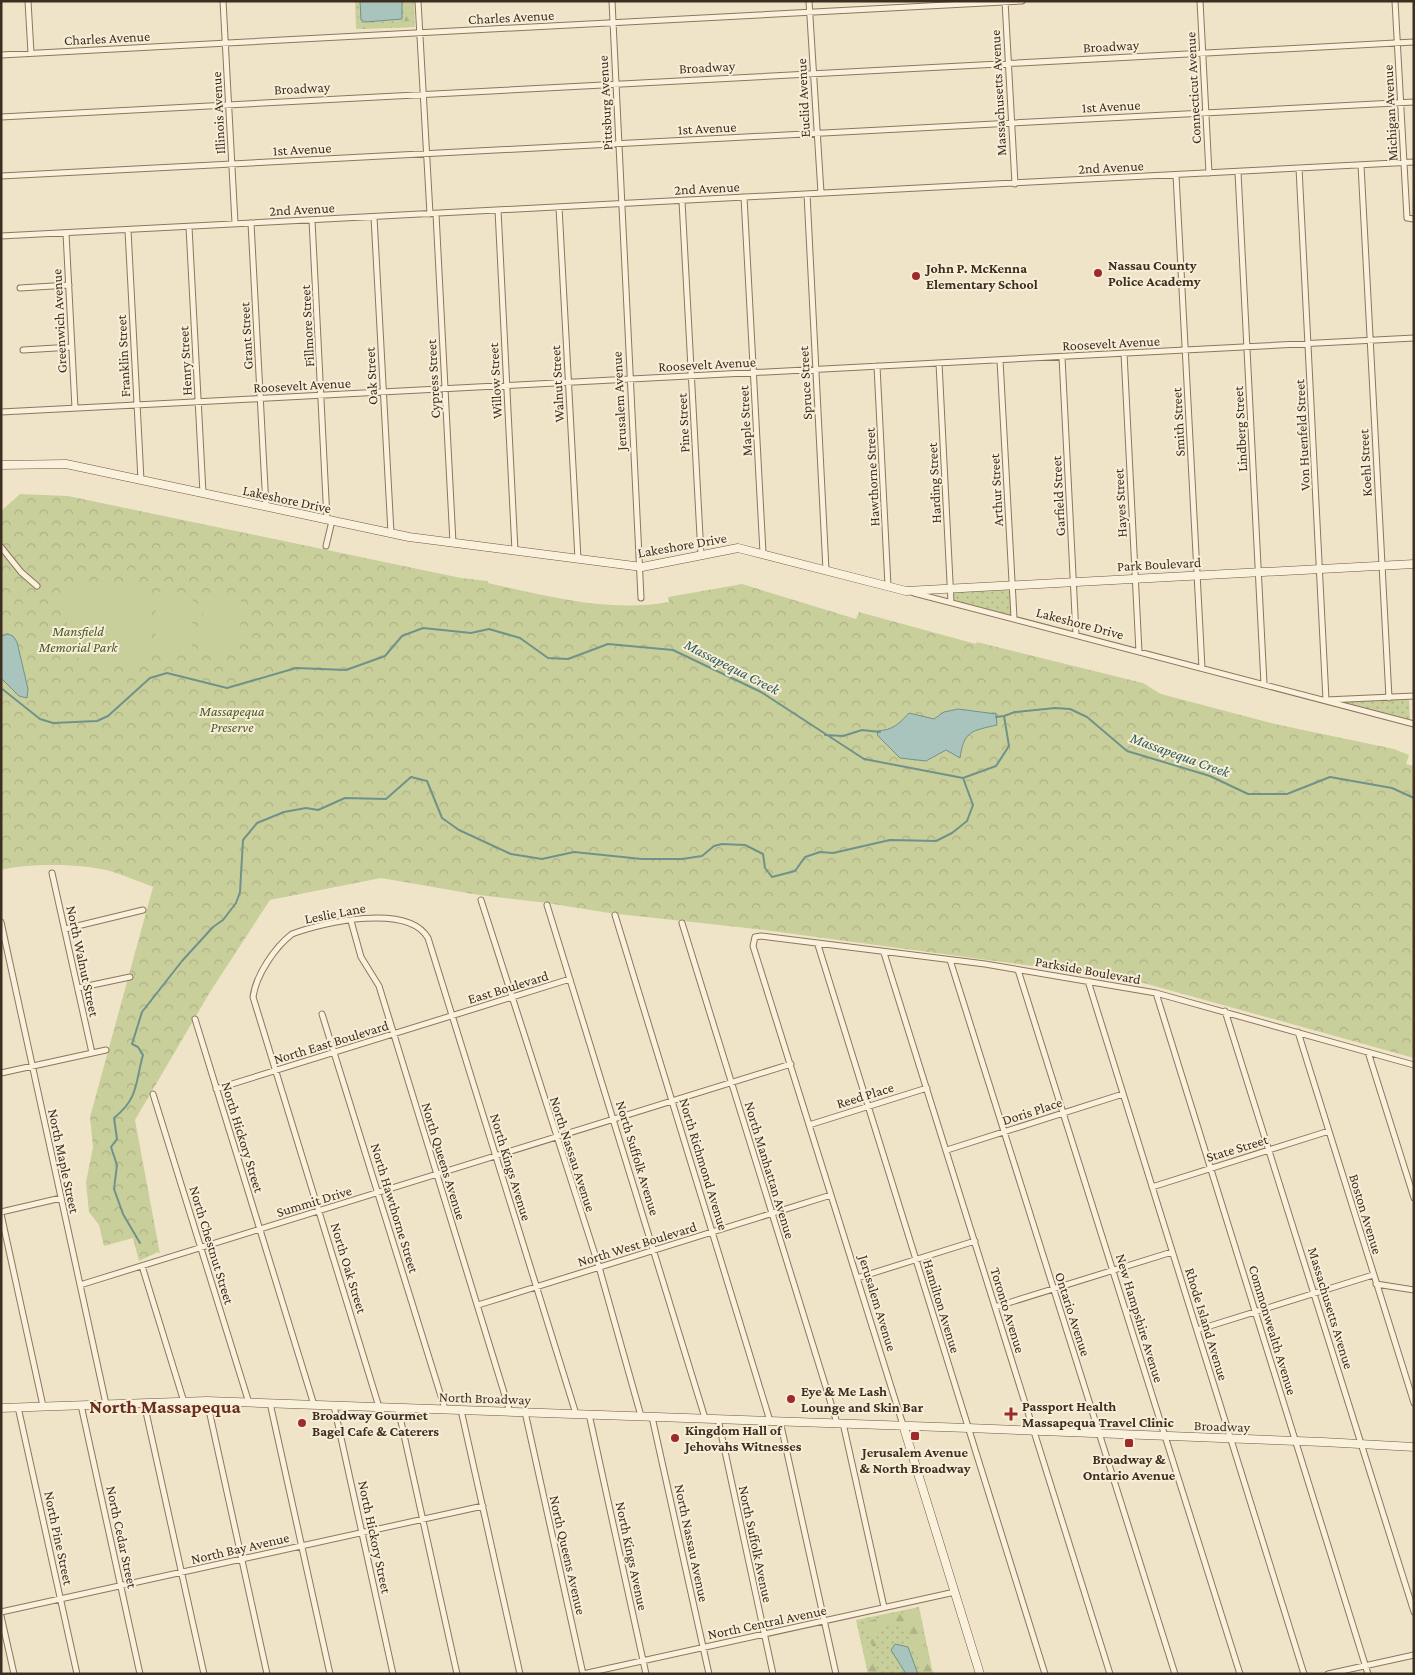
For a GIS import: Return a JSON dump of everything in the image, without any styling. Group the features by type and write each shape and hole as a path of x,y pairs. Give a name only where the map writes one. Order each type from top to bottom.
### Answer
{"main road":[{"name":"Lakeshore Drive","path":"1,465 66,464 391,533 639,567 738,548 906,591"},
{"name":"Park Boulevard","path":"906,591 1414,564"},
{"name":"North Broadway","path":"1,1408 207,1401 968,1428"},
{"name":"Jerusalem Avenue","path":"903,1425 980,1674"},
{"name":"Broadway","path":"968,1428 1414,1447"}],"street":[{"path":"28,1 31,53"},
{"name":"Illinois Avenue","path":"223,1 235,223"},
{"name":"Cypress Street","path":"418,1 426,154 433,214 445,389 453,543"},
{"name":"Pittsburg Avenue","path":"612,1 621,204"},
{"name":"Euclid Avenue","path":"809,1 821,193"},
{"name":"Charles Avenue","path":"1,55 1022,1"},
{"name":"Connecticut Avenue","path":"1200,1 1209,173"},
{"name":"Michigan Avenue","path":"1395,1 1408,218 1414,219"},
{"name":"Massachusetts Avenue","path":"1005,2 1015,184"},
{"name":"Broadway","path":"1,117 1414,42"},
{"name":"1st Avenue","path":"1,176 1414,102"},
{"name":"2nd Avenue","path":"1,236 1414,162"},
{"name":"Koehl Street","path":"1361,165 1389,698"},
{"name":"Von Huenfeld Street","path":"1299,168 1326,700"},
{"name":"Lindberg Street","path":"1238,172 1264,684"},
{"name":"Smith Street","path":"1176,175 1202,668"},
{"name":"Spruce Street","path":"807,194 826,570"},
{"name":"Maple Street","path":"744,198 763,553"},
{"name":"Pine Street","path":"682,201 701,555"},
{"name":"Jerusalem Avenue","path":"621,204 641,598"},
{"name":"Walnut Street","path":"559,207 578,559"},
{"name":"Willow Street","path":"498,210 515,551"},
{"name":"Oak Street","path":"374,217 391,533"},
{"name":"Fillmore Street","path":"312,220 330,520 326,546"},
{"name":"Grant Street","path":"251,223 266,506"},
{"name":"Henry Street","path":"189,227 203,493"},
{"name":"Franklin Street","path":"128,230 141,480"},
{"name":"Greenwich Avenue","path":"66,233 75,408"},
{"path":"20,288 69,285"},
{"name":"Roosevelt Avenue","path":"1,412 1414,338"},
{"path":"22,350 72,347"},
{"name":"Hayes Street","path":"1124,354 1139,652"},
{"name":"Garfield Street","path":"1062,357 1076,635"},
{"name":"Arthur Street","path":"1000,360 1014,618"},
{"name":"Harding Street","path":"939,363 951,602"},
{"name":"Hawthorne Street","path":"877,366 888,586"},
{"path":"1,547 21,572 37,586"},
{"name":"Lakeshore Drive","path":"906,591 1414,724"},
{"path":"1326,700 1414,696"},
{"name":"North Walnut Street","path":"52,873 92,1053"},
{"name":"North Nassau Avenue","path":"481,900 555,1137 599,1267 641,1416"},
{"name":"North Suffolk Avenue","path":"547,905 655,1250 705,1418"},
{"path":"65,928 144,910"},
{"name":"North Richmond Avenue","path":"615,915 770,1421"},
{"name":"Leslie Lane","path":"254,993 257,982 278,948 292,934 370,917 407,921 421,928"},
{"name":"North Queens Avenue","path":"351,921 361,957 378,986 510,1412"},
{"name":"North Maple Street","path":"1,922 106,1404"},
{"name":"North Manhattan Avenue","path":"682,923 772,1213 840,1423 884,1607"},
{"name":"North Kings Avenue","path":"421,928 428,938 576,1414"},
{"name":"Parkside Boulevard","path":"753,939 761,936 950,960 1156,993 1414,1065"},
{"name":"Jerusalem Avenue","path":"753,939 753,946 903,1425"},
{"name":"Hamilton Avenue","path":"818,944 1045,1674"},
{"name":"Toronto Avenue","path":"884,953 947,1150 1032,1431 1110,1674"},
{"name":"Ontario Avenue","path":"950,960 1175,1674"},
{"name":"New Hampshire Avenue","path":"1018,970 1240,1674"},
{"path":"78,988 130,977"},
{"name":"East Boulevard","path":"452,1016 570,979"},
{"name":"Rhode Island Avenue","path":"1088,981 1304,1674"},
{"name":"North Oak Street","path":"254,993 254,1002 379,1407"},
{"name":"Commonwealth Avenue","path":"1156,993 1368,1674"},
{"name":"Massachusetts Avenue","path":"1225,1012 1414,1612"},
{"name":"North Hawthorne Street","path":"322,1014 445,1410"},
{"name":"North East Boulevard","path":"216,1089 452,1016"},
{"name":"North Hickory Street","path":"195,1019 314,1405"},
{"name":"Boston Avenue","path":"1298,1032 1414,1403"},
{"path":"1,1073 106,1050"},
{"path":"1368,1052 1414,1198"},
{"name":"Summit Drive","path":"80,1286 791,1064"},
{"name":"Reed Place","path":"809,1124 927,1088"},
{"name":"North Chestnut Street","path":"153,1094 249,1403"},
{"name":"Doris Place","path":"947,1150 1123,1094"},
{"name":"State Street","path":"1152,1186 1329,1131"},
{"name":"North West Boulevard","path":"478,1305 831,1195"},
{"path":"43,1406 1,1213 61,1198"},
{"path":"857,1278 975,1241"},
{"path":"995,1306 1172,1252"},
{"path":"142,1266 184,1402"},
{"path":"1196,1330 1374,1275"},
{"path":"1376,1284 1414,1290"},
{"path":"207,1401 267,1674"},
{"path":"144,1403 204,1674"},
{"path":"270,1403 330,1674"},
{"name":"North Cedar Street","path":"81,1405 140,1674"},
{"name":"North Hickory Street","path":"334,1406 393,1674"},
{"name":"North Pine Street","path":"18,1407 77,1674"},
{"path":"398,1408 456,1674"},
{"path":"462,1410 520,1674"},
{"name":"North Queens Avenue","path":"525,1412 583,1674"},
{"name":"North Kings Avenue","path":"589,1414 646,1674"},
{"name":"North Nassau Avenue","path":"652,1417 709,1674"},
{"name":"North Suffolk Avenue","path":"718,1419 773,1674"},
{"path":"780,1421 836,1674"},
{"name":"North Bay Avenue","path":"1,1612 483,1506"},
{"name":"North Central Avenue","path":"583,1674 955,1592"},
{"path":"1,1616 14,1674"},
{"path":"1328,1674 1414,1655"}],"green space":[{"path":"355,1 414,1 415,27 356,29"},
{"path":"405,1 412,1 413,27 356,29 356,14 360,23 400,23 404,21 407,14"},
{"name":"Massapequa Preserve","path":"20,494 68,496 461,578 488,581 488,583 578,602 624,606 646,605 669,602 668,597 742,584 856,619 859,612 976,644 977,642 1143,683 1161,694 1275,724 1394,749 1409,755 1406,764 1414,766 1414,1058 1129,979 756,929 609,913 479,895 381,878 270,900 210,992 135,1120 160,1254 158,1252 139,1261 133,1238 104,1246 99,1225 89,1212 86,1182 93,1147 90,1117 153,887 113,872 88,867 41,865 1,870 1,511"},
{"name":"Mansfield Memorial Park","path":"62,585 149,585 149,662 81,663 70,646"},
{"path":"1012,585 1014,618 951,602 950,588"},
{"path":"156,592 193,593 192,652 155,652"},
{"path":"203,594 241,594 240,654 202,653"},
{"path":"1409,697 1410,723 1326,700"},
{"path":"919,1607 933,1674 868,1674 856,1620"},
{"path":"914,1610 917,1611 932,1674 921,1674 915,1648 900,1624 885,1623 877,1629 876,1657 864,1624 868,1621"},
{"path":"864,1638 878,1674 869,1674 862,1641"}],"water":[{"path":"360,1 402,1 402,19 365,22 361,20"},
{"path":"8,634 13,636 17,642 28,689 27,698 19,696 1,678 1,636"},
{"path":"958,709 996,714 997,725 971,733 964,742 960,758 946,750 926,761 900,758 878,736 877,731 895,726 909,713 934,719 944,712"},
{"path":"895,1644 908,1647 918,1674 906,1674 891,1650"}],"waterway":[{"name":"Massapequa Creek","path":"1,688 40,719 53,723 97,721 108,716 150,678 167,673 227,688 296,668 346,670 385,656 402,636 423,628 471,633 489,629 520,638 548,658 568,659 608,644 673,650 761,692 864,759 963,778 996,766 1009,746 1004,716 1015,712 1055,708 1070,709 1087,717 1127,751 1210,776 1248,794 1287,794 1330,777 1392,788 1414,798"},
{"path":"996,717 1004,716"},
{"path":"825,735 843,736 862,730 880,732"},
{"path":"140,1243 123,1214 114,1189 117,1165 111,1147 117,1139 114,1118 122,1111 132,1097 143,1055 138,1047 132,1044 142,1012 182,961 213,927 223,920 236,903 240,892 243,840 257,823 284,812 306,808 318,810 345,798 386,799 411,777 427,781 442,818 459,830 511,854 542,859 574,852 642,859 682,859 702,856 714,846 722,844 745,845 763,854 765,868 772,877 795,871 805,857 820,852 833,853 890,840 936,841 952,833 967,821 973,805 963,778"}],"place":[{"name":"Nassau County Police Academy","path":"1098,273"},
{"name":"John P. McKenna Elementary School","path":"916,276"},
{"name":"Eye & Me Lash Lounge and Skin Bar","path":"791,1399"},
{"name":"Passport Health Massapequa Travel Clinic","path":"1011,1414"},
{"name":"Broadway Gourmet Bagel Cafe & Caterers","path":"302,1423"},
{"name":"Jerusalem Avenue & North Broadway","path":"915,1436"},
{"name":"Kingdom Hall of Jehovahs Witnesses","path":"675,1438"},
{"name":"Broadway & Ontario Avenue","path":"1129,1443"}],"district":[{"name":"North Massapequa","path":"165,1406"}]}
